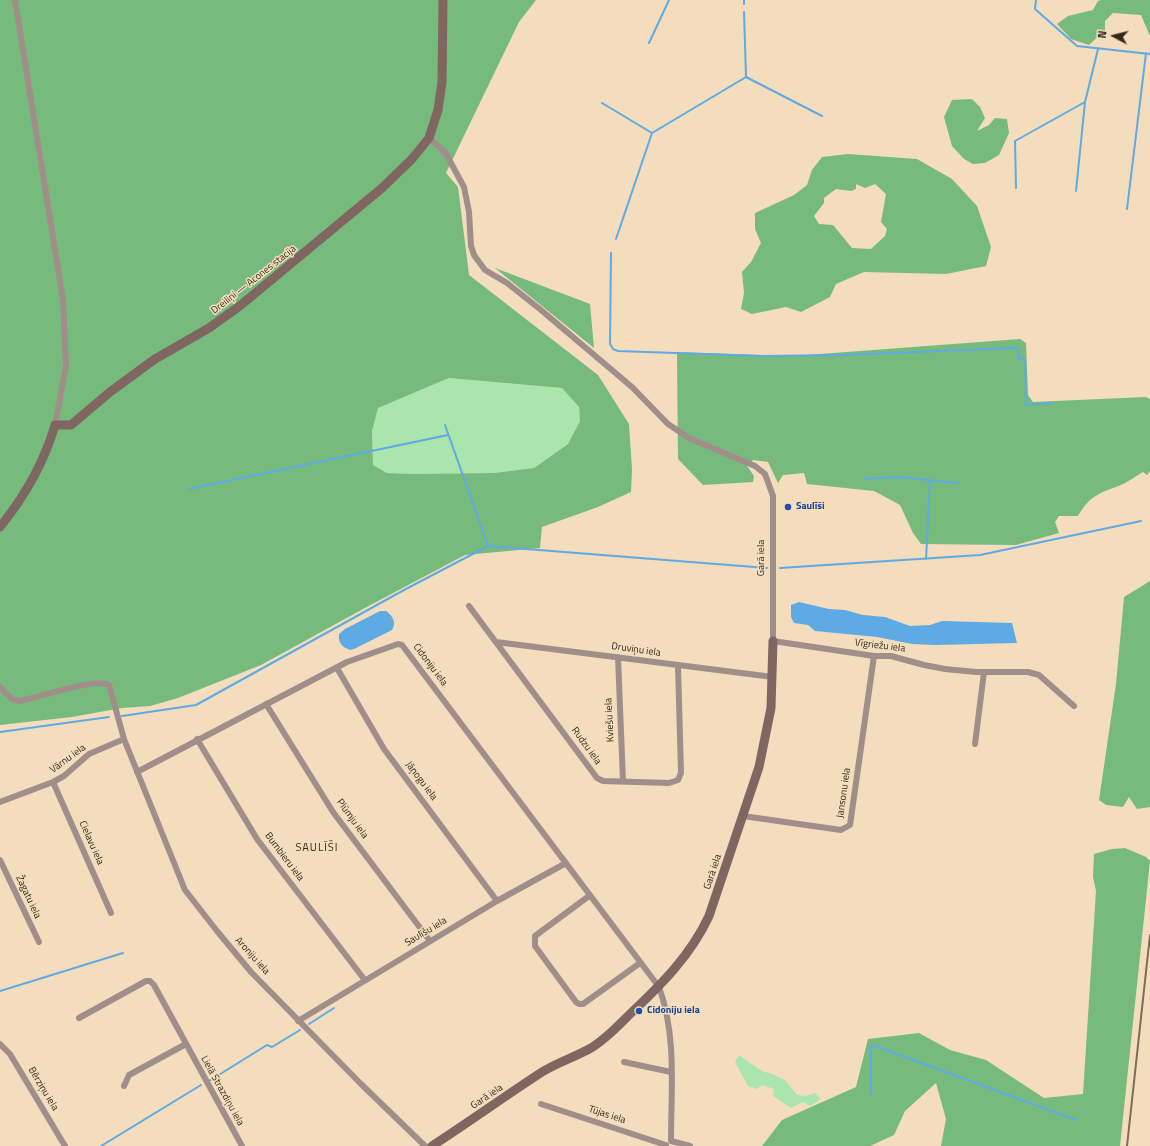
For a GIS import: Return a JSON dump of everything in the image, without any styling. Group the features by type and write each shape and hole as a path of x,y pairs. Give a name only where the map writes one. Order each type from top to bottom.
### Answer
{"street":[{"path":"0,527 15,508 38,471 56,425 66,366 63,300 15,0"},
{"name":"Dreiliņi — Acones stacija","path":"56,425 71,425 149,362 209,328 247,300 382,188 412,159 429,138 438,110 442,82 443,0"},
{"name":"Garā iela","path":"429,138 445,152 464,187 469,212 471,246 474,255 485,270 507,283 541,310 632,387 668,424 689,438 755,466 765,474 773,496 774,641 773,677 766,736 759,767 726,870 701,934 689,952 659,987 605,1038 592,1048 543,1071 487,1111 432,1146"},
{"name":"Rudzu iela","path":"470,606 597,778 603,781 669,783 678,780 681,773 678,666"},
{"name":"Vīgriežu iela","path":"774,641 874,656 891,656 924,666 984,672 1028,672 1039,675 1074,706"},
{"name":"Druviņu iela","path":"496,642 773,677"},
{"name":"Cidoniju iela","path":"137,772 197,739 337,668 361,657 398,644 402,645 659,987 671,1037 671,1141"},
{"name":"Jansonu iela","path":"743,816 841,830 850,825 874,656"},
{"name":"Kviešu iela","path":"618,657 623,782"},
{"name":"Jāņogu iela","path":"337,668 384,749 497,901"},
{"path":"975,744 984,672"},
{"name":"Aroniju iela","path":"0,687 12,699 19,701 84,685 105,683 109,685 124,739 185,890 236,954 298,1021 425,1146"},
{"name":"Plūmju iela","path":"266,704 334,812 430,941"},
{"name":"Vārnu iela","path":"0,802 53,782 64,776 89,754 124,739"},
{"name":"Bumbieru iela","path":"197,739 257,839 364,979"},
{"name":"Cielavu iela","path":"53,782 111,913"},
{"name":"Žagatu iela","path":"0,860 39,942"},
{"name":"Saulīšu iela","path":"298,1021 364,979 497,901 566,863"},
{"path":"590,896 535,936 534,946 579,1004 583,1004 640,963"},
{"name":"Lielā Strazdiņu iela","path":"79,1018 146,981 150,981 154,985 242,1146"},
{"name":"Bērziņu iela","path":"0,1044 10,1054 65,1146"},
{"path":"124,1086 129,1075 186,1044"},
{"path":"624,1062 671,1072"},
{"name":"Tūjas iela","path":"541,1104 665,1146"},
{"path":"665,1146 671,1141 690,1146"}],"green space":[{"path":"0,0 536,0 519,22 446,173 458,187 469,275 598,375 629,424 632,469 631,492 598,507 542,527 540,548 465,555 261,665 178,698 150,706 122,708 72,717 0,725","holes":["449,378 562,388 579,407 580,421 568,444 534,468 494,473 412,474 387,473 373,465 372,431 378,408"]},
{"path":"1150,0 1150,36 1141,15 1113,13 1105,21 1105,30 1089,45 1071,39 1057,24 1068,16 1093,10 1098,1"},
{"path":"972,99 980,107 985,118 977,131 989,125 995,118 1007,119 1009,133 999,155 985,163 973,164 964,159 952,146 944,117 952,100"},
{"path":"848,154 917,159 952,179 977,206 991,247 986,266 946,274 864,272 836,284 830,297 801,312 786,307 752,314 741,309 744,293 742,272 751,262 761,243 755,229 755,213 794,195 807,185 812,170 822,157","holes":["856,184 865,188 875,184 886,194 881,222 887,229 885,236 871,249 852,248 833,225 819,224 814,216 824,203 824,198 836,189 851,191 856,189"]},
{"path":"495,268 590,304 594,348"},
{"path":"1020,339 1026,343 1028,395 1033,402 1146,397 1150,399 1150,471 1147,475 1143,472 1124,484 1107,490 1091,499 1078,516 1059,516 1055,522 1059,533 1016,545 921,544 913,533 900,505 874,491 807,484 804,473 783,475 778,483 768,462 753,460 747,466 754,476 753,482 703,485 678,459 677,352 793,356"},
{"path":"449,378 562,388 579,407 580,421 568,444 534,468 494,473 412,474 387,473 373,465 372,431 378,408"},
{"path":"1150,581 1150,807 1137,809 1129,797 1123,807 1106,805 1099,800 1116,684 1124,597"},
{"path":"1125,848 1146,857 1150,861 1120,1146 941,1146 946,1119 936,1083 905,1111 894,1135 870,1146 762,1146 782,1120 856,1087 868,1039 919,1033 950,1050 986,1060 1044,1098 1083,1094 1096,891 1093,877 1094,854 1112,849"},
{"path":"739,1055 762,1071 785,1080 797,1095 806,1096 815,1093 821,1099 810,1106 803,1102 791,1108 773,1096 774,1089 762,1085 757,1089 748,1086 735,1062"}],"water":[{"path":"799,602 829,609 845,610 863,615 885,617 910,626 930,625 942,621 1012,623 1017,643 936,645 912,644 877,637 815,631 808,625 794,623 791,617 791,605"},
{"path":"380,611 386,611 392,617 394,624 392,630 354,649 350,650 341,644 339,634 345,629"}],"waterway":[{"path":"649,43 669,0"},
{"path":"1036,0 1035,9 1077,46 1150,54"},
{"path":"744,12 746,77 822,116"},
{"path":"1076,191 1085,102 1098,49"},
{"path":"1127,209 1146,53"},
{"path":"616,239 652,133 746,77"},
{"path":"1016,188 1015,141 1085,102"},
{"path":"602,103 652,133"},
{"path":"611,253 610,344 613,349 618,351 760,356 844,355 1013,348 1019,349 1019,359 1025,359 1026,405 1051,403"},
{"path":"445,425 488,546"},
{"path":"189,489 448,435"},
{"path":"864,479 898,477 958,483"},
{"path":"926,559 930,480"},
{"path":"780,568 980,555 1141,521"},
{"path":"122,716 196,705 404,590 488,546 767,568"},
{"path":"0,732 109,717"},
{"path":"0,991 123,953"},
{"path":"309,1024 334,1008"},
{"path":"209,1081 267,1045 272,1047 300,1030"},
{"path":"871,1096 871,1046 875,1046 1076,1120"},
{"path":"101,1146 201,1085"}],"railway":[{"path":"1127,1146 1150,935"}],"place":[{"name":"Saulīši","path":"788,507"},
{"name":"Cidoniju iela","path":"639,1011"}],"district":[{"name":"SAULĪŠI","path":"317,848"}]}
